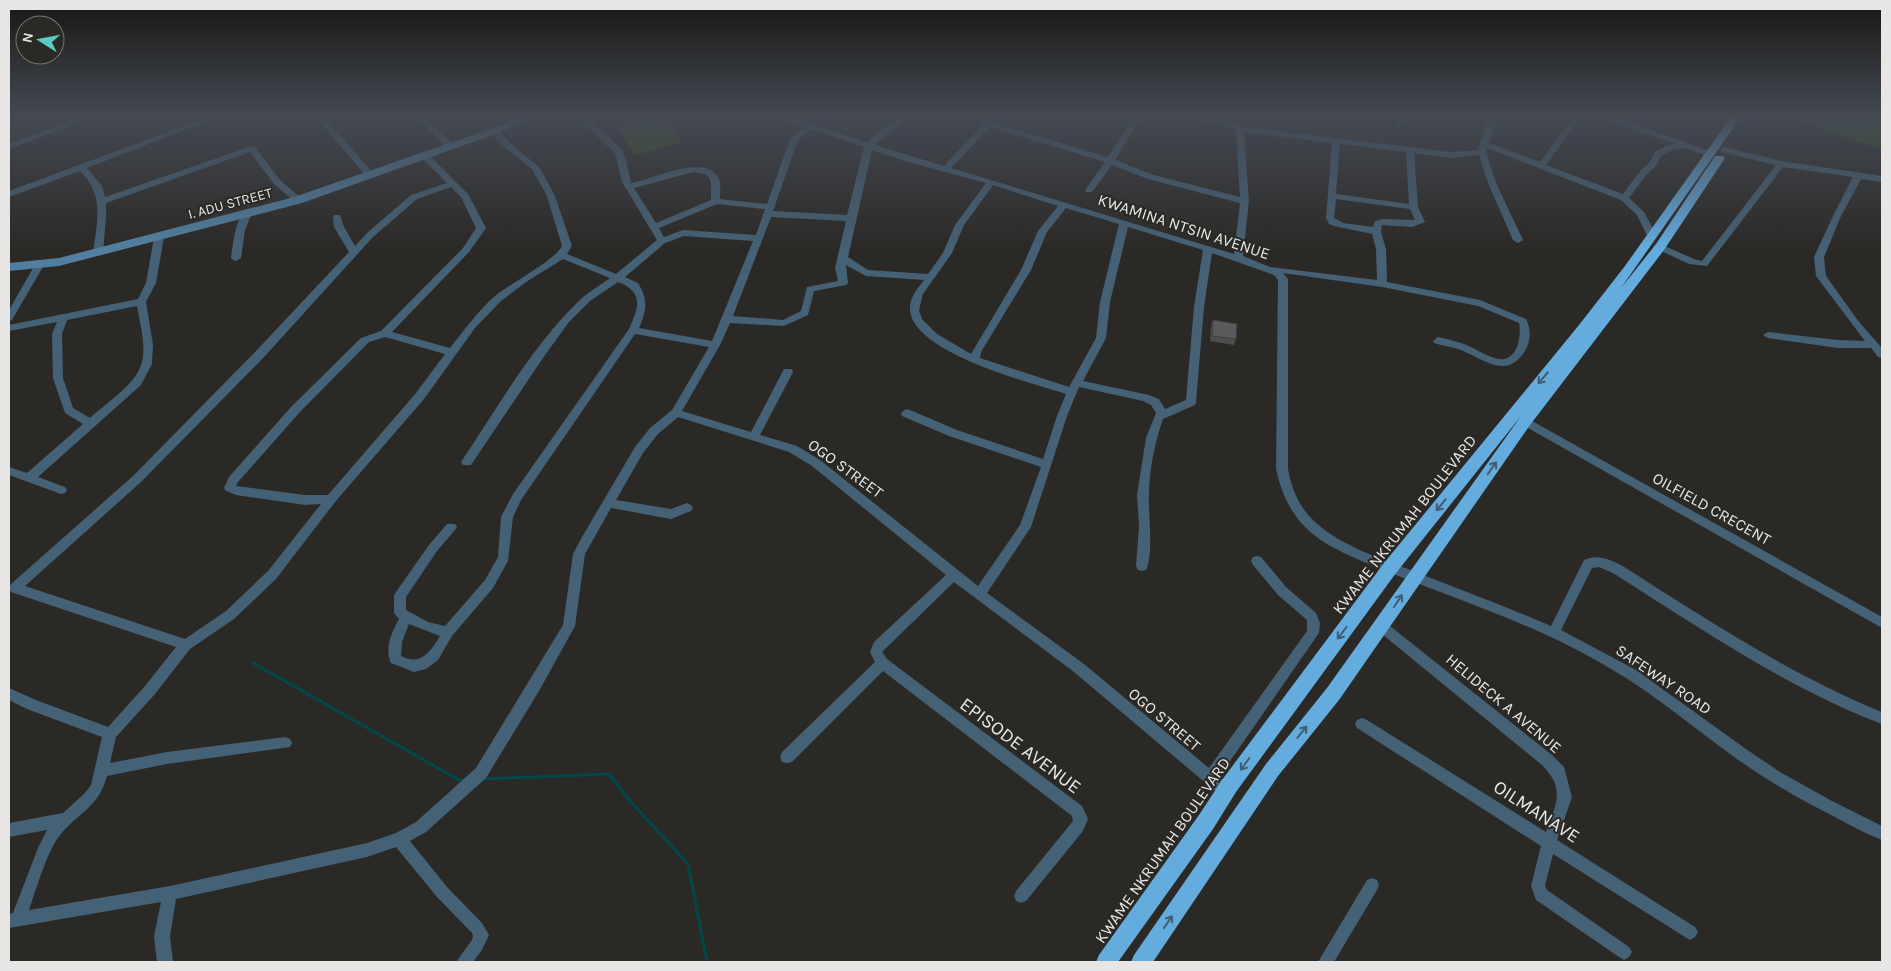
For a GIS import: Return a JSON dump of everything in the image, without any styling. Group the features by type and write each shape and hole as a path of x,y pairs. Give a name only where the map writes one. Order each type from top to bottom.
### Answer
{"highway":[{"name":"KWAME NKRUMAH BOULEVARD","path":"1145,960 1272,770 1332,694 1381,626 1525,422 1656,242 1712,159"},
{"name":"KWAME NKRUMAH BOULEVARD","path":"1106,962 1226,791 1390,568 1656,242"}],"street":[{"path":"9,194 105,159"},
{"path":"103,201 224,159"},
{"path":"260,159 277,182 298,200"},
{"path":"356,159 370,175"},
{"name":"I. ADU STREET","path":"9,268 39,265 98,253 248,214 298,200 412,159"},
{"path":"331,499 286,498 236,491 230,488 233,480 295,410 365,340 385,333 418,297 452,266 479,234 481,224 465,196 428,159"},
{"path":"14,920 54,831 90,798 97,788 110,734 150,690 186,645 230,615 272,575 331,499 420,396 454,353 472,326 498,299 562,255 567,246 562,223 551,196 536,168 525,159"},
{"path":"622,159 626,182 662,241"},
{"path":"14,920 170,893 367,850 399,840 421,827 481,773 569,626 580,554 607,503 639,450 654,431 676,413 715,345 760,238 787,159"},
{"path":"726,319 784,324 805,313 810,289 843,283 840,268 864,159"},
{"name":"KWAMINA NTSIN AVENUE","path":"914,159 1238,258 1277,273 1283,279 1282,469 1284,486 1288,496 1302,516 1325,539 1414,578"},
{"path":"946,169 954,159"},
{"path":"1102,159 1176,184 1245,201"},
{"path":"1089,190 1112,159"},
{"path":"1238,258 1245,201 1242,159"},
{"path":"1334,159 1330,212 1332,222 1376,232"},
{"path":"1382,284 1381,249 1376,232 1378,223 1418,224 1420,218 1414,207 1411,159"},
{"path":"1486,159 1492,183 1518,240"},
{"path":"1522,159 1542,165 1624,198 1641,214 1656,242 1692,262 1704,264 1782,164"},
{"path":"1542,165 1546,159"},
{"path":"1624,198 1655,159"},
{"path":"1757,159 1882,179"},
{"path":"82,168 92,175 103,201 98,253"},
{"path":"629,186 646,183 680,172 701,169 711,173 714,178 716,201"},
{"path":"1859,175 1836,216 1819,257 1821,276 1882,354"},
{"path":"991,182 960,225 947,253 915,301 914,307 921,325 929,333 974,360 1074,388 1145,398 1155,402 1162,413"},
{"path":"12,587 137,479 261,353 370,235 409,200 453,184"},
{"path":"1331,196 1414,207"},
{"path":"654,227 716,201 769,210 851,218"},
{"path":"974,360 976,352 1026,270 1044,231 1064,204"},
{"path":"236,258 240,230 248,214"},
{"path":"337,217 339,226 354,252"},
{"path":"980,594 1025,527 1048,465 1062,416 1074,388 1101,338 1105,302 1124,223"},
{"path":"467,462 566,320 587,299 634,266 662,241 683,233 760,238"},
{"path":"29,478 137,382 147,364 148,345 141,302 151,283 159,237"},
{"path":"1142,566 1145,526 1143,495 1151,438 1159,416 1162,413 1191,402 1194,340 1203,266 1208,250"},
{"path":"562,255 635,285"},
{"path":"843,257 866,272 931,277"},
{"path":"9,318 39,265"},
{"path":"406,617 395,638 393,650 395,659 404,665 415,668 426,663 440,650 448,632 489,584 504,558 507,517 517,498 633,330 643,309 643,300 635,285 634,266"},
{"path":"1266,268 1382,284 1486,304 1523,322 1526,331 1525,340 1519,354 1511,362 1504,363 1495,362 1463,347 1438,341"},
{"path":"9,328 141,302"},
{"path":"64,316 57,334 58,378 68,410 91,424"},
{"path":"633,330 715,345"},
{"path":"385,333 454,353"},
{"path":"1768,335 1838,344 1874,345"},
{"path":"754,436 788,372"},
{"name":"OGO STREET","path":"676,413 793,449 816,462 954,575 1079,668 1226,791"},
{"path":"906,414 953,433 1048,465"},
{"name":"OILFIELD CRECENT","path":"1525,422 1882,623"},
{"path":"9,471 61,490"},
{"path":"607,503 671,514 687,508"},
{"path":"448,632 427,629 400,613 400,596 433,548 451,527"},
{"path":"1210,778 1312,633 1314,623 1312,617 1282,592 1257,561"},
{"path":"1554,632 1588,564 1594,561 1600,562 1618,570 1779,669 1819,690 1882,718"},
{"path":"787,757 882,663 876,652 878,646 954,575"},
{"name":"SAFEWAY ROAD","path":"1414,578 1554,632 1616,665 1742,755 1794,788 1882,833"},
{"path":"12,587 186,645"},
{"name":"HELIDECK A AVENUE","path":"1381,626 1548,760 1558,772 1565,797 1548,843 1538,886 1541,895 1624,952"},
{"name":"EPISODE AVENUE","path":"882,663 1077,811 1081,819 1078,826 1021,896"},
{"path":"9,694 32,705 110,734"},
{"name":"OILMANAVE","path":"1362,724 1690,932"},
{"path":"101,771 167,758 285,743"},
{"path":"9,830 65,820"},
{"path":"399,840 442,892 477,928 480,935 477,945 464,962"},
{"path":"1326,962 1372,885"},
{"path":"165,962 162,936 170,893"}],"building":[{"path":"1213,320 1237,324 1236,339 1212,336"}],"waterway":[{"path":"253,663 459,780 465,780"},
{"path":"483,779 609,774 630,801 688,864 707,962"}]}
